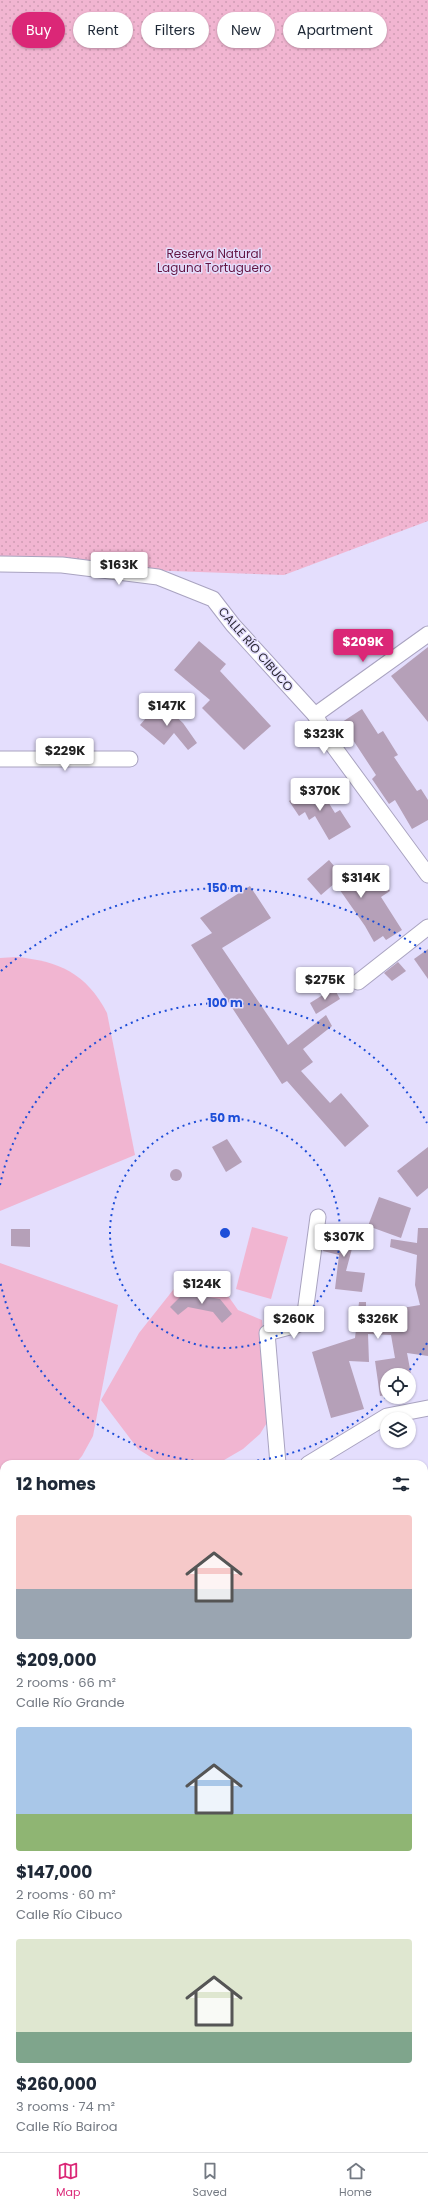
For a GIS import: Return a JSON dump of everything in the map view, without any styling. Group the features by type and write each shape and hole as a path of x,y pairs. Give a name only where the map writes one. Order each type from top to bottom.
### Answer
{"street":[{"name":"CALLE RÍO CIBUCO","path":"0,564 62,565 158,577 213,599 233,625 314,715 331,743 428,876"},
{"path":"314,715 428,634"},
{"path":"0,759 130,759"},
{"path":"358,982 428,927"},
{"path":"278,1460 267,1334 297,1325 305,1313 318,1217"},
{"path":"315,1460 387,1416 428,1408"}],"green space":[{"name":"Reserva Natural Laguna Tortuguero","path":"0,0 428,0 428,521 284,575 0,565"},
{"path":"16,957 45,962 70,972 90,988 99,999 107,1013 135,1155 0,1211 0,958"},
{"path":"252,1227 288,1237 271,1299 236,1289"},
{"path":"0,1263 118,1305 93,1436 82,1456 78,1460 0,1460"},
{"path":"177,1285 226,1293 238,1310 262,1320 271,1416 260,1434 243,1449 224,1460 155,1460 138,1449 101,1400 139,1333"}],"building":[{"path":"199,641 226,664 220,671 271,726 244,750 202,708 210,700 174,670"},
{"path":"428,647 428,722 391,676"},
{"path":"160,702 183,723 197,743 188,750 174,733 164,745 140,725"},
{"path":"362,709 378,734 383,731 398,755 394,757 417,791 421,789 428,800 428,820 412,829 395,800 389,804 372,779 376,775 353,740 344,745 333,728"},
{"path":"317,784 335,813 340,810 351,827 329,840 315,816 309,820 305,812 299,816 289,801"},
{"path":"329,860 349,884 373,867 390,891 381,897 402,930 386,940 383,936 374,942 365,926 335,883 321,895 307,879"},
{"path":"250,886 271,918 222,948 288,1045 326,1015 332,1026 303,1049 313,1062 301,1071 330,1103 341,1093 369,1126 345,1147 287,1081 282,1084 191,945 212,933 200,918"},
{"path":"428,949 428,979 414,959"},
{"path":"398,962 406,971 392,981 384,973"},
{"path":"334,988 340,999 316,1014 310,1003"},
{"path":"227,1139 242,1162 226,1172 212,1147"},
{"path":"428,1147 428,1188 417,1197 397,1171"},
{"path":"174,1169 178,1169 182,1175 178,1181 174,1181 170,1177 170,1173"},
{"path":"379,1197 411,1208 401,1238 368,1226"},
{"path":"331,1224 357,1230 346,1271 365,1273 362,1292 335,1289 339,1255 323,1251"},
{"path":"418,1228 428,1228 428,1356 407,1353 410,1368 380,1368 380,1396 375,1361 395,1358 391,1335 368,1334 369,1362 349,1361 364,1409 331,1418 312,1352 355,1338 359,1302 366,1302 366,1307 396,1309 420,1305 415,1285 417,1255 390,1247 391,1239 417,1243"},
{"path":"11,1229 30,1229 30,1247 11,1246"},
{"path":"184,1293 220,1299 232,1314 222,1323 213,1312 188,1307 178,1315 170,1307"}]}
